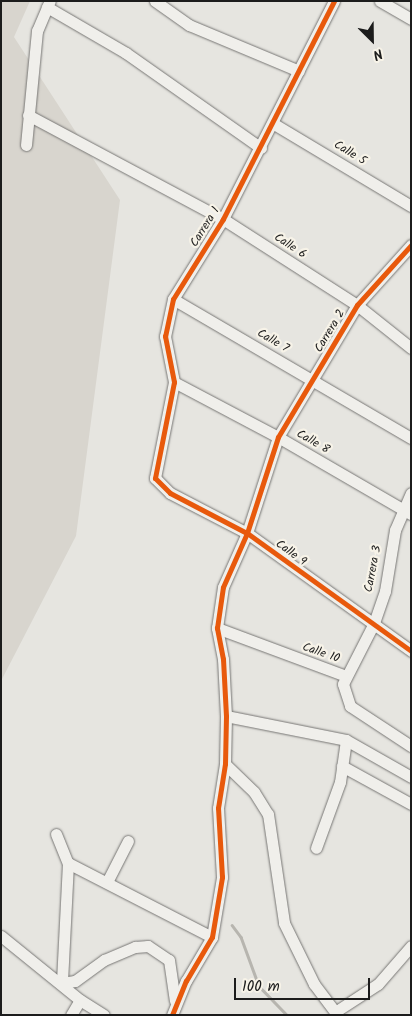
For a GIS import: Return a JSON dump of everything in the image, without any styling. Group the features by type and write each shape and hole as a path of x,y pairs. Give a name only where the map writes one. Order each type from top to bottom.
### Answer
{"street":[{"path":"154,1 189,25 299,71"},
{"name":"Carrera 1","path":"155,478 174,382 165,336 173,299 223,219 274,124 334,1"},
{"path":"380,1 411,19"},
{"path":"26,145 37,32 48,4 133,58 261,148"},
{"name":"Calle 6","path":"28,115 223,219 357,305 411,348"},
{"name":"Calle 5","path":"274,124 411,206"},
{"name":"Carrera 2","path":"176,1011 212,937 222,877 218,808 225,764 226,716 223,659 217,628 223,587 247,533 278,437 357,305 411,245"},
{"name":"Calle 7","path":"173,299 411,438"},
{"name":"Calle 8","path":"174,382 278,437 406,512"},
{"name":"Calle 9","path":"155,478 170,493 247,533 411,652"},
{"name":"Carrera 3","path":"346,676 373,625 385,590 411,493"},
{"name":"Calle 10","path":"217,628 346,676 344,695 350,706 411,746"},
{"path":"226,716 346,740 411,777"},
{"path":"316,848 342,766 346,740"},
{"path":"225,764 254,792 268,814 284,923 310,978 336,1013 378,984 411,946"},
{"path":"342,766 411,804"},
{"path":"56,834 68,863 62,983"},
{"path":"107,882 128,841"},
{"path":"68,863 212,937"},
{"path":"1,936 62,983 80,1000 104,1015"},
{"path":"62,983 75,981 104,960 135,946 148,946 169,960 176,1011"},
{"path":"71,1015 80,1000"}],"shaded area":[{"path":"1,1 30,1 14,37 120,200 76,536 1,681"}],"waterway":[{"path":"232,925 241,937 259,986 287,1015"}],"cycle path":[{"path":"334,1 223,219 173,299 165,336 174,382 155,478 170,493 247,533 411,651"},
{"path":"172,1015 186,981 212,937 222,877 218,808 225,764 226,716 223,659 217,628 223,587 247,533 278,437 357,305 411,245"}]}
